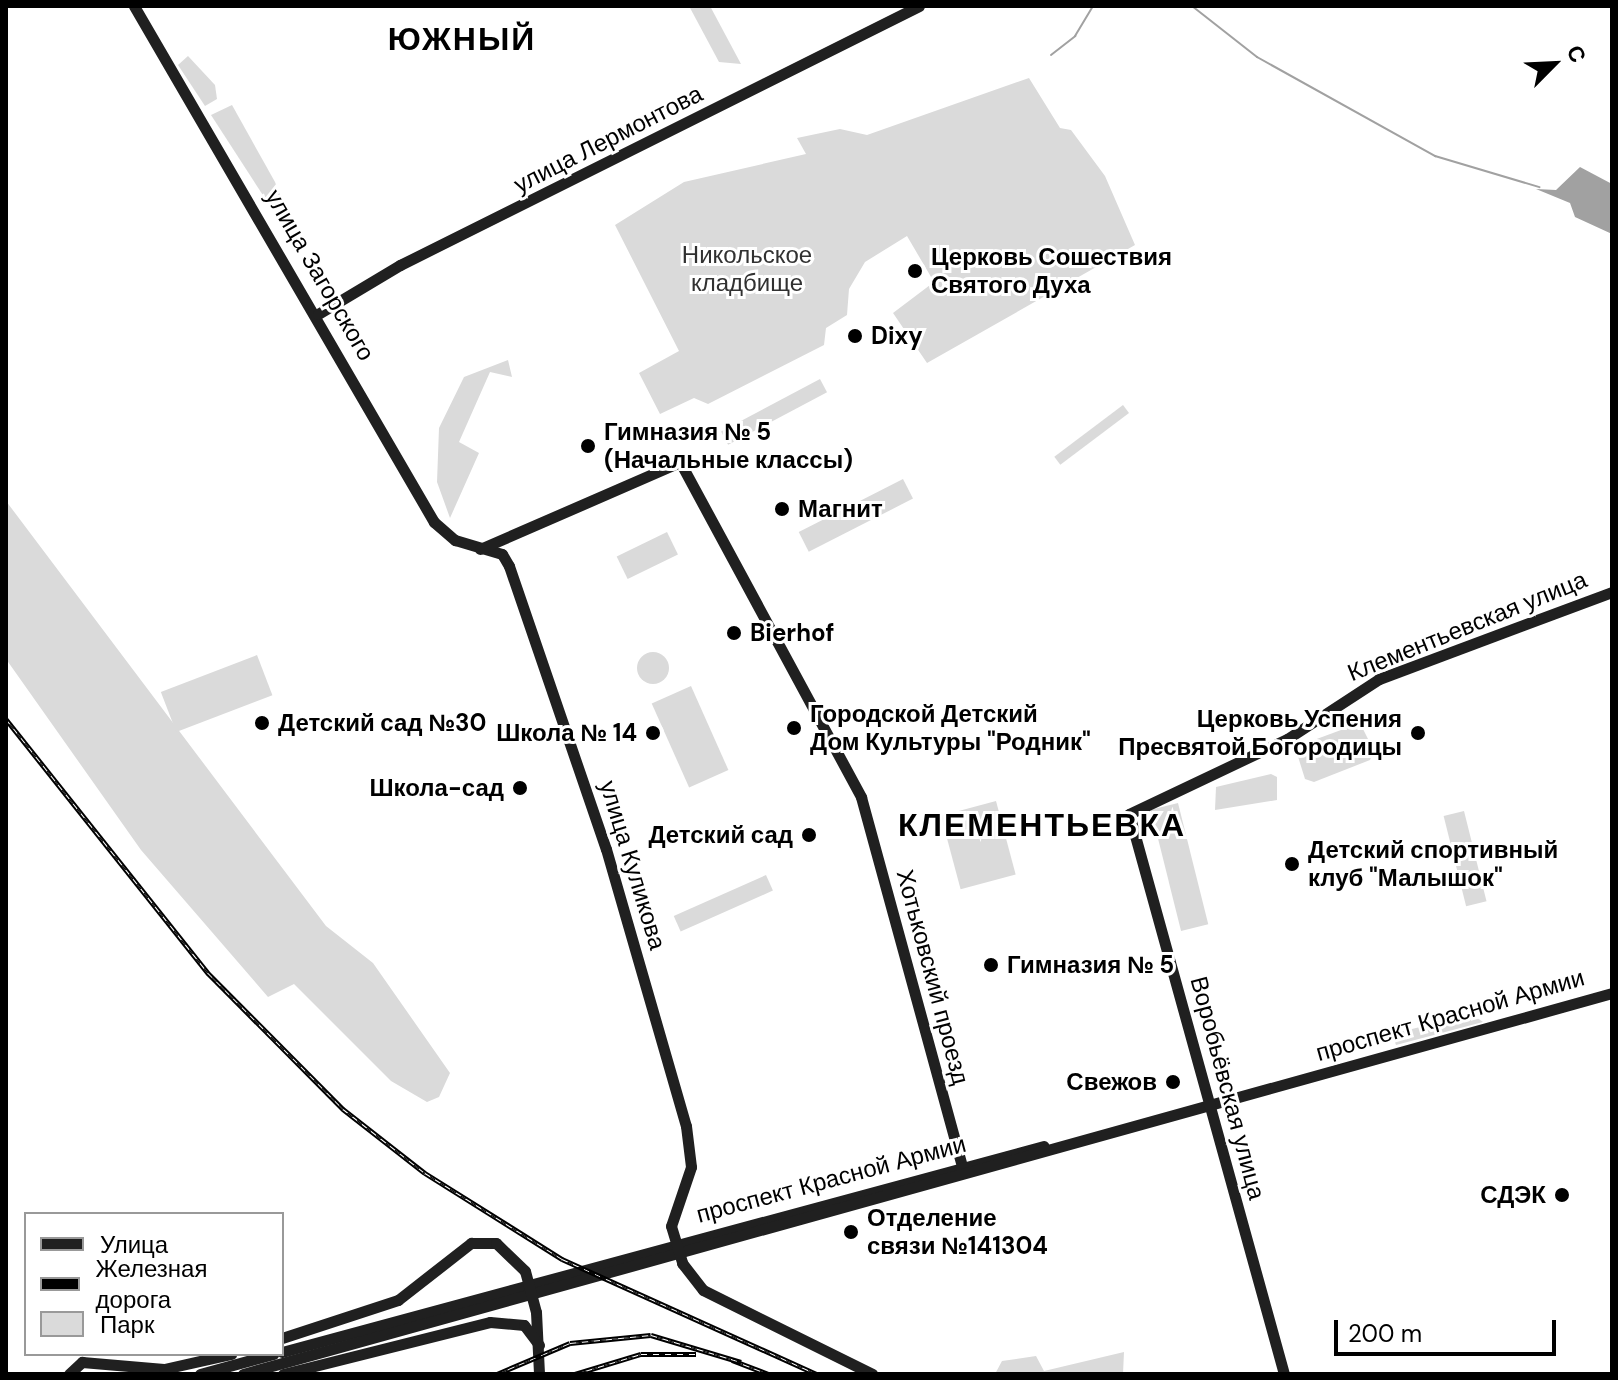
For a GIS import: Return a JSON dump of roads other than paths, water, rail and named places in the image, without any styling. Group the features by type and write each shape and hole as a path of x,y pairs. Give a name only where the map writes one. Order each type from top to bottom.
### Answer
{"main road":[{"name":"улица Загорского","path":"134,6 318,314 434,522 480,549"},
{"name":"улица Лермонтова","path":"318,314 400,265 919,6"},
{"name":"Хотьковский проезд","path":"480,549 680,462 861,797 962,1166"},
{"name":"улица Куликова","path":"480,549 502,554 509,566 642,966 690,1148 673,1222 682,1263 703,1290 872,1374"},
{"name":"Клементьевская улица","path":"1129,814 1287,739 1379,679 1612,592"},
{"name":"Воробьёвская улица","path":"1129,814 1284,1374"},
{"name":"проспект Красной Армии","path":"469,1306 1612,993"},
{"name":"проспект Красной Армии","path":"469,1306 962,1166 1208,1106"},
{"path":"284,1337 398,1300 471,1243 496,1243 525,1271 536,1312 539,1374"},
{"path":"284,1352 469,1306"},
{"path":"243,1374 469,1306"},
{"path":"283,1374 490,1322 524,1325 539,1345"},
{"path":"68,1372 164,1369 222,1356"},
{"path":"200,1374 266,1356"}],"waterway":[{"path":"1051,55 1075,36 1093,6"},
{"path":"1192,6 1257,57 1435,156 1539,187"}],"railway":[{"path":"6,719 208,973 343,1109 425,1173 562,1259 817,1374"},
{"path":"497,1374 570,1343 651,1335 741,1362"},
{"path":"575,1374 641,1354 696,1354"},
{"path":"732,1360 769,1374"}],"place":[{"name":"Церковь Сошествия Святого Духа","path":"915,271"},
{"name":"Dixy","path":"855,336"},
{"name":"Гимназия № 5 (Начальные классы)","path":"588,446"},
{"name":"Магнит","path":"782,509"},
{"name":"Bierhof","path":"734,633"},
{"name":"Детский сад №30","path":"262,723"},
{"name":"Городской Детский Дом Культуры \"Родник\"","path":"794,728"},
{"name":"Школа № 14","path":"653,733"},
{"name":"Церковь Успения Пресвятой Богородицы","path":"1418,733"},
{"name":"Школа-сад","path":"520,788"},
{"name":"Детский сад","path":"809,835"},
{"name":"Детский спортивный клуб \"Малышок\"","path":"1292,864"},
{"name":"Гимназия № 5","path":"991,965"},
{"name":"Свежов","path":"1173,1082"},
{"name":"СДЭК","path":"1562,1195"},
{"name":"Отделение связи №141304","path":"851,1232"}],"district":[{"name":"ЮЖНЫЙ","path":"462,39"},
{"name":"КЛЕМЕНТЬЕВКА","path":"1042,825"}],"park label":[{"name":"Никольское кладбище","path":"747,269"}]}
